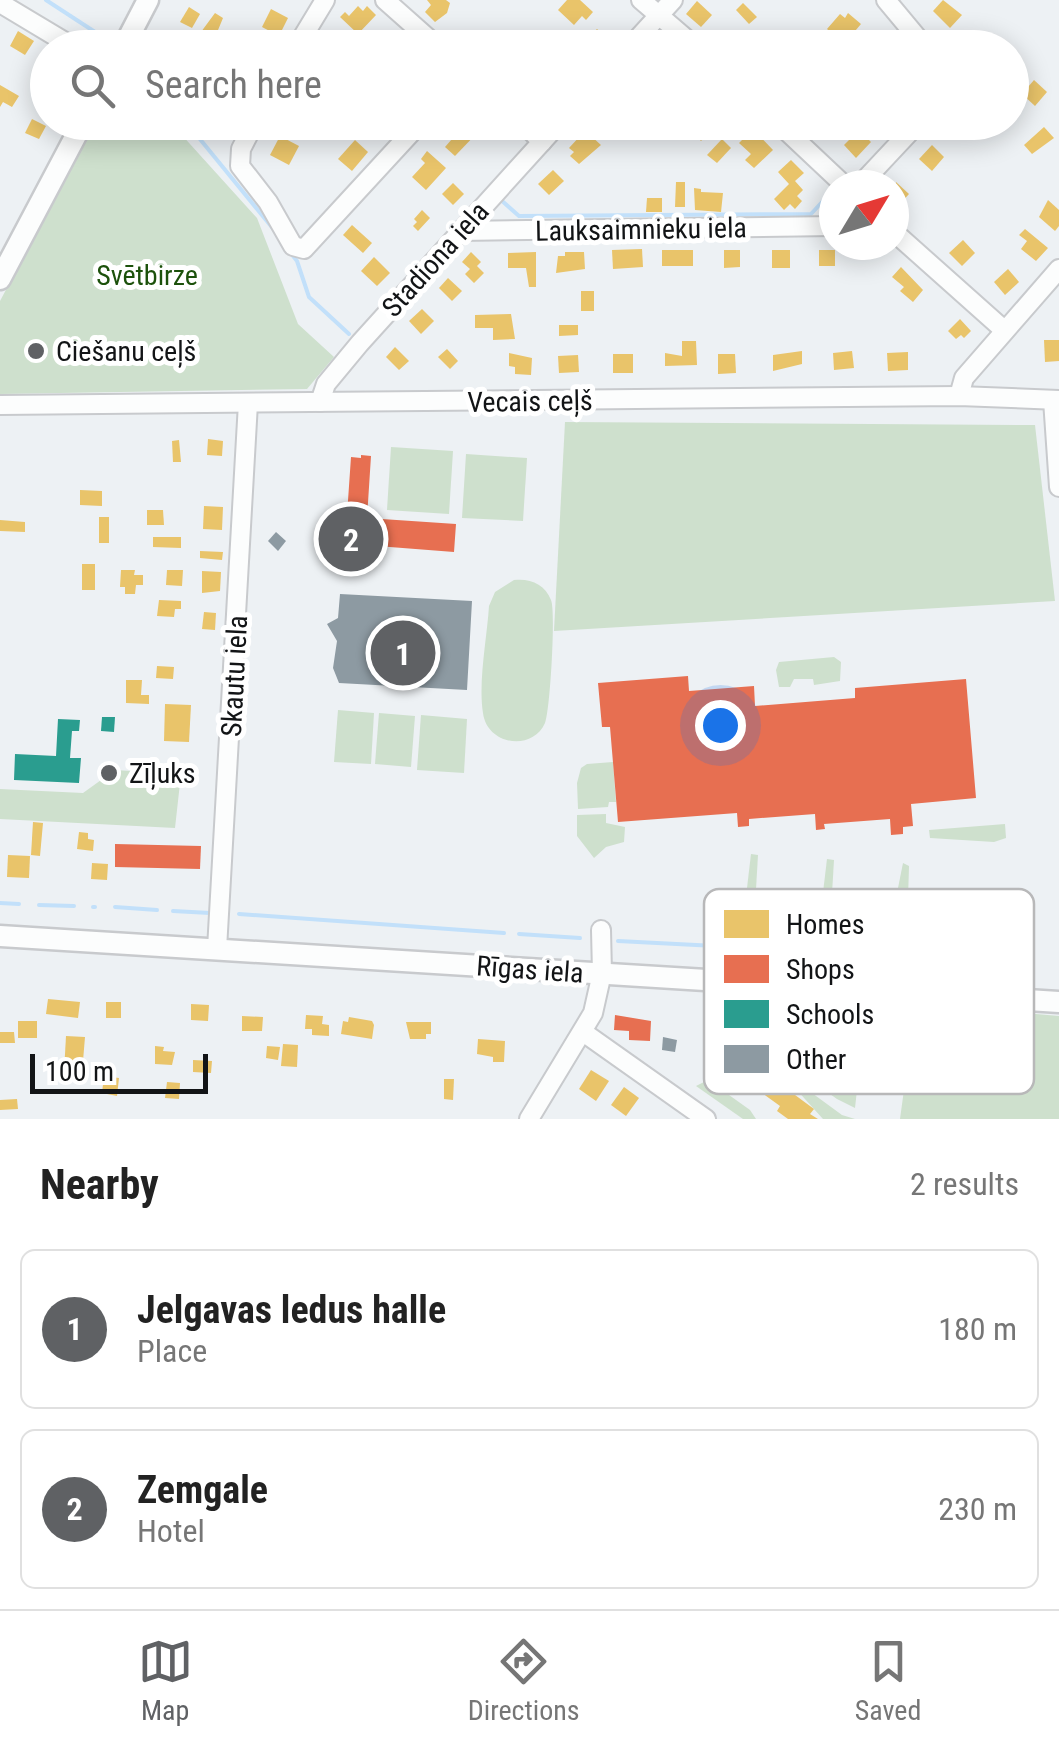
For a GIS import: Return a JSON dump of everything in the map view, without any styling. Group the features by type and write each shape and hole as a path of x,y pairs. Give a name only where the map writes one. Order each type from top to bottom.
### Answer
{"main road":[{"path":"132,30 148,0"},
{"path":"0,279 73,140"},
{"name":"Rīgas iela","path":"0,936 704,980"},
{"name":"Rīgas iela","path":"1034,1000 1059,1002"}],"street":[{"path":"307,30 325,0"},
{"path":"385,0 419,30"},
{"path":"641,0 667,7 684,30"},
{"path":"886,0 911,30"},
{"path":"0,2 45,30"},
{"path":"646,30 667,7"},
{"path":"245,140 240,166 268,202 294,246 304,249 404,140"},
{"path":"796,140 828,170"},
{"path":"874,170 902,140"},
{"name":"Stadiona iela","path":"320,402 326,384 360,342 542,142"},
{"name":"Lauksaimnieku iela","path":"460,231 819,222"},
{"path":"909,245 1004,330"},
{"path":"959,396 964,378 1059,268"},
{"name":"Vecais ceļš","path":"0,405 959,396 1056,400"},
{"path":"1056,400 1059,487"},
{"name":"Skautu iela","path":"217,949 248,404"},
{"path":"529,1119 594,1013 602,974 601,930"},
{"path":"583,1032 706,1119"}],"green space":[{"name":"Svētbirze","path":"86,140 186,140 257,218 298,324 334,357 307,389 0,394 0,301"},
{"path":"565,422 1035,425 1055,601 554,631"},
{"path":"391,447 453,451 449,514 387,510"},
{"path":"466,454 527,458 523,521 462,518"},
{"path":"514,580 541,586 552,608 552,661 545,723 539,732 521,741 501,738 493,732 486,724 482,701 489,606 495,592"},
{"path":"834,657 841,662 840,681 814,685 813,679 794,679 790,687 779,687 779,662"},
{"path":"338,710 374,713 371,764 334,762"},
{"path":"379,713 415,716 411,767 375,764"},
{"path":"421,715 467,719 464,773 417,770"},
{"path":"613,762 616,802 609,802 608,807 578,809 581,768"},
{"path":"115,770 181,774 175,828 0,819 0,789 83,793"},
{"path":"606,814 606,823 625,827 624,842 606,847 594,858 577,836 577,815"},
{"path":"1005,824 1006,838 994,842 930,838 929,830"},
{"path":"751,854 758,855 756,889 747,889"},
{"path":"827,859 834,860 832,889 823,889"},
{"path":"903,863 909,866 908,889 898,888"},
{"path":"1034,1014 1059,1016 1059,1119 900,1119 903,1094 1034,1094"},
{"path":"707,1094 728,1094 756,1119 743,1119"},
{"path":"800,1094 813,1094 842,1115 855,1119 823,1119"},
{"path":"830,1094 857,1094 855,1108"}],"building: Homes":[{"path":"427,0 446,0 450,3 447,13 435,22 425,12 431,5"},
{"path":"567,0 580,0 593,12 574,25 558,10"},
{"path":"943,0 962,15 950,28 933,11"},
{"path":"697,1 712,15 701,27 686,14"},
{"path":"743,3 757,17 749,24 736,10"},
{"path":"358,6 363,11 367,6 376,15 362,30 354,30 340,17 345,12 349,16"},
{"path":"189,7 200,14 192,28 180,22"},
{"path":"271,9 288,18 282,30 262,27"},
{"path":"215,13 223,18 218,30 202,30"},
{"path":"848,13 861,24 856,30 827,29 840,14 845,18"},
{"path":"18,31 30,38 25,55 10,46"},
{"path":"1034,80 1047,92 1035,106 1029,100 1029,86"},
{"path":"0,85 19,96 12,107 3,102 0,107"},
{"path":"1044,127 1054,138 1032,154 1024,145"},
{"path":"278,140 299,146 289,165 270,155"},
{"path":"355,140 368,152 352,171 338,159"},
{"path":"451,140 470,140 455,156 445,147"},
{"path":"576,140 596,140 601,145 579,164 570,156 574,152 569,148"},
{"path":"721,140 731,148 717,163 707,155"},
{"path":"763,140 773,150 754,168 745,160 751,154 739,143"},
{"path":"849,140 871,142 856,158 844,145"},
{"path":"932,145 944,157 932,171 919,159"},
{"path":"427,151 446,168 426,190 412,177 425,163 421,159"},
{"path":"791,160 804,173 795,181 803,190 797,196 802,201 795,209 790,204 784,210 774,199 789,184 778,172"},
{"path":"553,170 564,181 549,195 538,184"},
{"path":"676,182 685,182 685,207 675,207"},
{"path":"453,183 464,194 453,205 442,194"},
{"path":"694,188 723,193 721,212 695,210"},
{"path":"647,198 662,198 662,212 646,212"},
{"path":"1048,200 1059,210 1055,231 1039,217"},
{"path":"422,210 430,218 418,231 413,226 417,222 414,219"},
{"path":"352,225 372,243 363,253 343,235"},
{"path":"1025,229 1048,248 1036,261 1021,249 1027,241 1019,235"},
{"path":"963,240 975,253 962,266 949,253"},
{"path":"642,249 643,267 613,269 612,250"},
{"path":"662,250 693,250 693,266 662,266"},
{"path":"724,250 740,250 740,267 724,268"},
{"path":"772,250 790,250 790,268 772,268"},
{"path":"471,252 481,262 477,266 484,273 474,283 465,274 470,269 462,262"},
{"path":"536,252 536,287 529,287 526,268 508,268 508,253"},
{"path":"565,252 584,252 585,269 556,273 558,256 565,256"},
{"path":"374,257 390,273 377,286 361,271"},
{"path":"819,260 835,260 835,266 819,266"},
{"path":"901,267 923,290 913,302 892,277"},
{"path":"1008,269 1019,282 1005,295 994,282"},
{"path":"448,278 462,291 452,301 439,288"},
{"path":"581,291 594,291 594,311 581,311"},
{"path":"422,309 434,321 421,334 409,321"},
{"path":"511,314 515,339 493,340 493,328 475,328 475,315"},
{"path":"960,319 971,331 956,339 948,331"},
{"path":"559,325 578,325 578,335 559,336"},
{"path":"1044,340 1059,340 1059,361 1045,362"},
{"path":"682,341 696,341 697,365 665,366 665,353 682,356"},
{"path":"395,347 409,361 399,370 386,357"},
{"path":"447,349 458,361 450,369 438,357"},
{"path":"802,351 802,364 773,371 773,355"},
{"path":"852,351 854,368 834,370 833,353"},
{"path":"908,352 908,370 888,371 887,353"},
{"path":"509,353 532,358 531,375 515,374 515,367 509,366"},
{"path":"613,354 633,354 633,373 613,373"},
{"path":"718,354 735,354 736,373 718,374"},
{"path":"578,355 579,372 559,373 558,356"},
{"path":"208,439 223,441 222,456 207,455"},
{"path":"179,440 181,462 173,462 172,441"},
{"path":"80,490 102,491 102,506 80,505"},
{"path":"204,506 223,507 222,530 203,529"},
{"path":"147,510 163,510 164,525 147,525"},
{"path":"99,517 109,517 109,543 99,543"},
{"path":"0,520 25,522 25,532 0,531"},
{"path":"153,537 181,537 181,548 153,547"},
{"path":"200,551 223,552 222,560 200,558"},
{"path":"82,564 95,564 95,590 82,590"},
{"path":"121,570 135,570 134,575 143,575 143,585 136,585 135,594 125,594 125,587 120,587"},
{"path":"167,570 183,570 182,586 166,585"},
{"path":"202,571 221,572 220,591 202,593"},
{"path":"159,600 181,601 181,609 175,609 174,617 157,616"},
{"path":"204,612 216,613 215,630 202,629"},
{"path":"157,666 174,667 173,679 156,678"},
{"path":"126,680 142,680 141,695 149,695 149,704 126,703"},
{"path":"165,704 191,705 189,742 164,741"},
{"path":"33,822 43,823 40,856 31,855"},
{"path":"79,832 88,833 88,839 94,840 93,851 77,849"},
{"path":"8,855 30,856 29,878 7,877"},
{"path":"92,863 108,864 107,880 91,879"},
{"path":"48,999 80,1002 78,1018 46,1014"},
{"path":"106,1002 121,1002 121,1018 106,1018"},
{"path":"191,1004 209,1005 208,1021 191,1020"},
{"path":"306,1015 323,1016 322,1024 329,1025 329,1036 312,1035 312,1029 305,1029"},
{"path":"242,1016 263,1017 262,1031 242,1031"},
{"path":"349,1017 372,1021 372,1039 341,1034 343,1021 348,1022"},
{"path":"18,1021 37,1021 37,1038 18,1038"},
{"path":"406,1022 431,1022 431,1034 426,1034 426,1039 410,1039"},
{"path":"0,1032 14,1032 15,1043 0,1043"},
{"path":"66,1036 85,1037 82,1073 64,1072"},
{"path":"478,1039 505,1041 504,1062 493,1062 493,1057 477,1054"},
{"path":"283,1044 298,1045 297,1067 281,1066"},
{"path":"155,1046 175,1052 172,1065 155,1064"},
{"path":"267,1046 280,1047 278,1060 266,1058"},
{"path":"193,1060 212,1061 211,1073 193,1072"},
{"path":"591,1070 609,1081 596,1101 579,1089"},
{"path":"104,1076 119,1078 117,1096 102,1093"},
{"path":"444,1079 454,1079 453,1100 444,1099"},
{"path":"167,1082 180,1083 179,1099 165,1098"},
{"path":"624,1087 639,1098 626,1116 611,1105"},
{"path":"763,1094 794,1094 814,1109 810,1114 818,1119 788,1119 777,1111 780,1106"},
{"path":"17,1099 18,1109 0,1110 0,1100"}],"building: Shops":[{"path":"371,456 367,518 456,524 454,552 377,546 377,550 371,549 359,560 331,530 347,515 351,457"},
{"path":"688,676 689,691 754,686 755,706 855,698 855,688 966,679 976,798 911,804 913,826 903,827 903,834 891,835 890,819 824,824 825,829 816,830 815,814 749,819 749,826 738,827 737,813 618,822 610,727 602,727 598,683"},
{"path":"115,844 201,846 200,869 115,867"},
{"path":"615,1015 651,1021 650,1041 629,1040 629,1031 614,1030"}],"building: Schools":[{"path":"102,717 115,717 114,732 101,731"},
{"path":"58,719 80,720 79,731 72,731 70,758 81,758 79,783 14,780 15,754 56,756"}],"building: Other":[{"path":"276,532 286,541 278,551 268,541"},
{"path":"340,594 472,601 467,690 339,683 333,668 337,641 327,624 338,618"},
{"path":"663,1037 677,1040 675,1052 662,1050"}],"waterway":[{"path":"46,0 92,30"},
{"path":"201,140 275,231"},
{"path":"501,200 519,216 811,214 819,205"},
{"path":"289,251 297,261 309,297 349,334"},
{"path":"0,903 19,904"},
{"path":"39,905 74,906"},
{"path":"115,907 157,910"},
{"path":"173,911 210,913"},
{"path":"239,914 504,933"},
{"path":"519,934 580,938"},
{"path":"618,941 704,945"}],"place":[{"name":"Ciešanu ceļš","path":"36,351"},
{"name":"Zemgale","path":"351,539"},
{"name":"Jelgavas ledus halle","path":"403,653"},
{"name":"Zīļuks","path":"109,773"}]}
